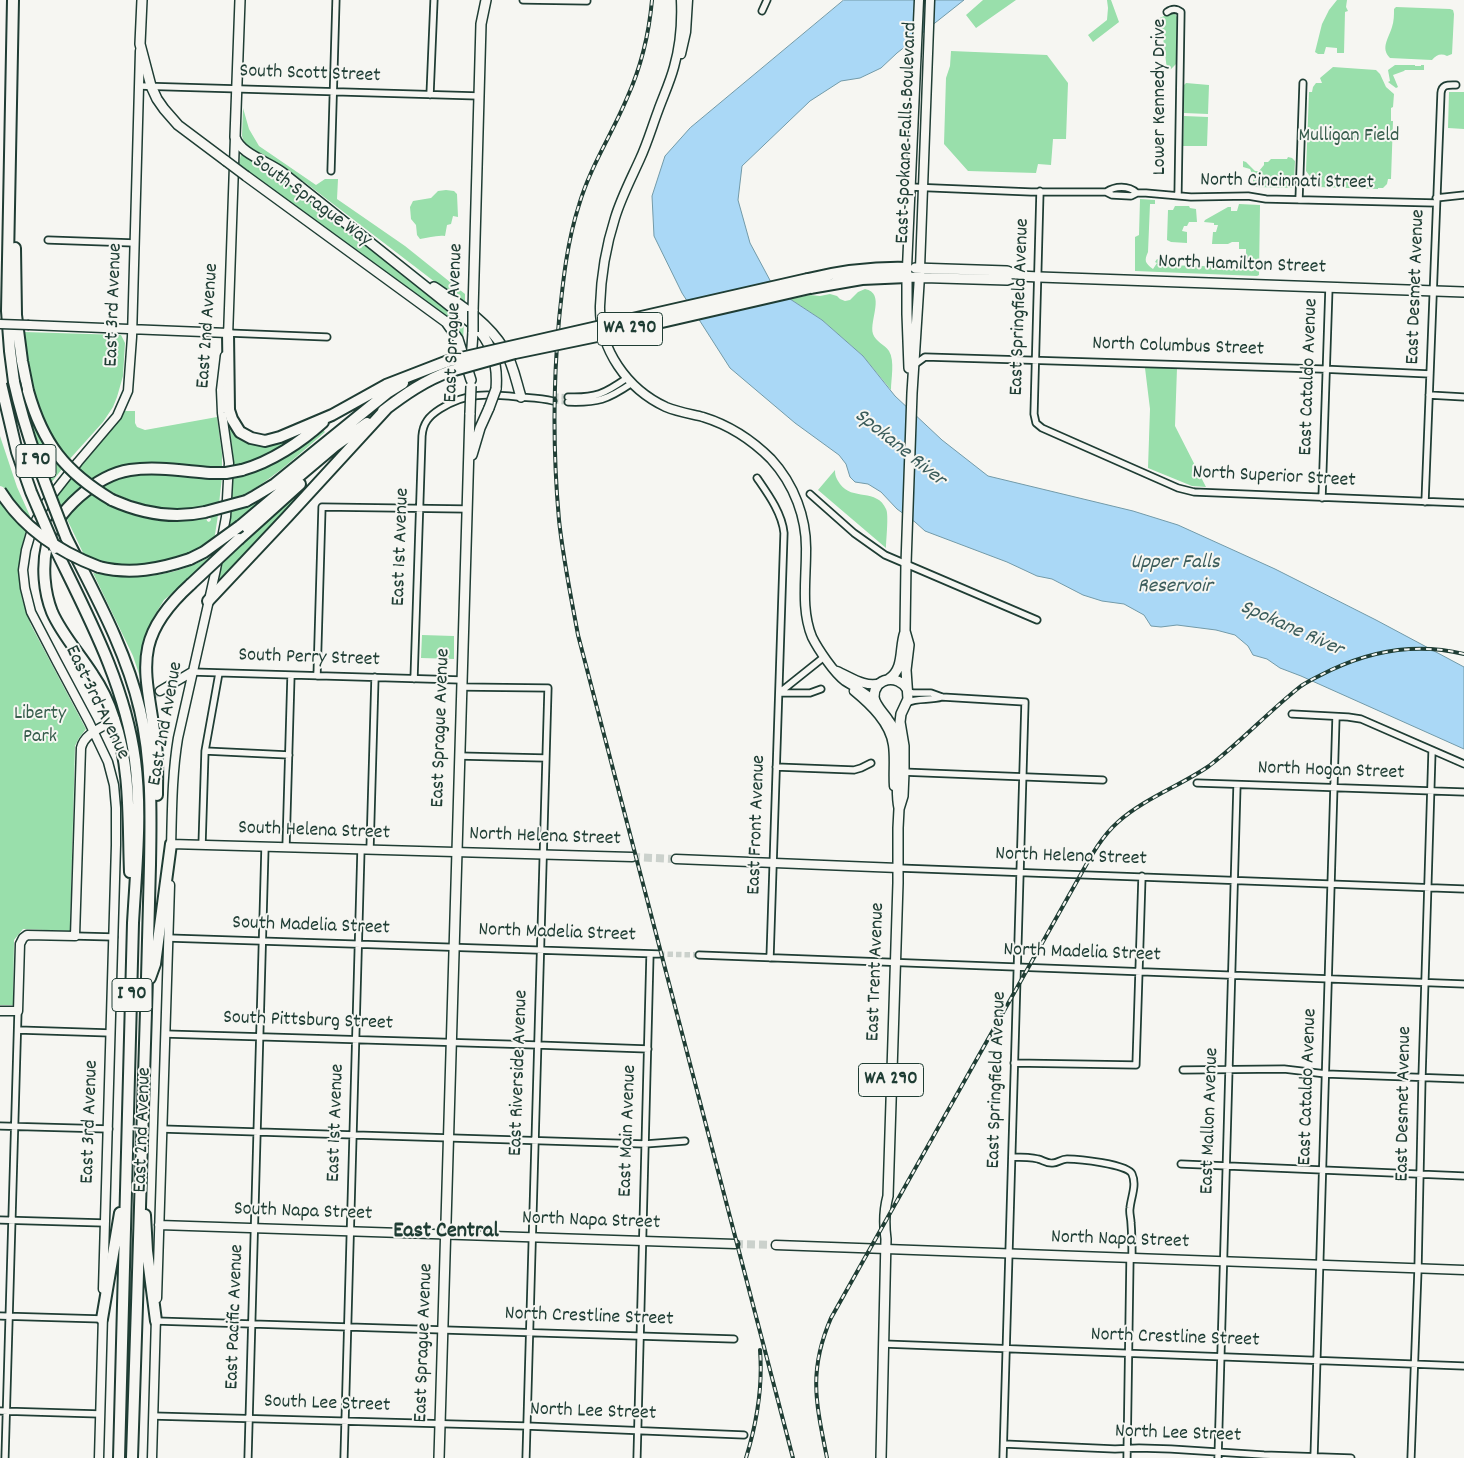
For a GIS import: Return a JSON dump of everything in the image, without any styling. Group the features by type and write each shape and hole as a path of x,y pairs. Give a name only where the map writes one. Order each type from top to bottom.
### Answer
{"highway":[{"name":"I 90","path":"13,0 7,311 14,382 42,478 66,537 122,652 140,710 146,738 150,775 147,989 132,1458"},
{"path":"10,83 16,315 28,392 36,419 50,445 65,464 96,491 112,500 143,511 186,516 246,501 275,484 387,393 420,372"},
{"name":"WA 290","path":"420,372 809,284 851,270 883,267 907,273"},
{"path":"228,333 229,410 232,419 240,432 251,438 265,441 280,437 332,415 386,385 420,372"},
{"name":"WA 290","path":"387,408 409,391 449,366"},
{"name":"I 90","path":"0,382 17,452 37,507 109,663 124,706 135,761 138,802 137,846 133,923 133,984 119,1458"},
{"path":"208,601 387,408"},
{"path":"0,491 16,514 50,543 71,555 99,567 123,571 155,569 190,559 204,552 240,526 335,446 387,408"},
{"path":"133,923 126,781 118,733 111,709 102,690 58,624 48,602 45,580 47,543 66,511 85,492 107,477 130,470 144,469 210,473 242,470 274,457 315,430 332,415"},
{"path":"150,858 156,829 157,768 146,674 146,652 152,633 169,604 367,423"},
{"path":"147,989 155,964 171,844"},
{"path":"102,1319 126,1177"},
{"path":"140,1186 145,1209 147,1251 156,1320"}],"main road":[{"name":"East 3rd Avenue","path":"98,1458 114,937 115,793 108,762 31,612 24,588 24,570 26,550 33,526 45,504 117,416 128,391 132,330 142,0"},
{"name":"East 2nd Avenue","path":"152,1458 172,803 176,750 182,716 226,517 228,496 229,463 222,413 221,390 228,333 240,0"},
{"name":"East Sprague Avenue","path":"440,1458 481,24 486,0"},
{"path":"681,0 680,31 674,67 642,154 615,218 606,252 600,297 601,322 610,352 619,368 648,397 664,406 712,420 742,435 764,452 782,473 797,500 803,521 806,544 806,613 811,633 824,657 871,706 890,732 893,747 896,796"},
{"path":"674,67 684,42 688,0"},
{"name":"East Spokane Falls Boulevard","path":"907,273 919,0"},
{"name":"East Spokane Falls Boulevard","path":"920,273 930,0"},
{"name":"South Sprague Way","path":"140,44 151,86 164,109 178,125 446,322 458,338 471,387"},
{"name":"South Sprague Way","path":"235,137 243,150 278,168 470,322 485,338 495,362 496,388 480,428 468,472"},
{"name":"North Hamilton Street","path":"907,273 1007,280 1019,276 1464,292"},
{"name":"WA 290","path":"907,273 908,356 912,395"},
{"name":"WA 290","path":"906,705 908,696 906,670 909,645 905,631 906,564 912,395 920,273"},
{"path":"411,276 432,285 489,328 508,357 521,397"},
{"path":"0,324 228,333"},
{"name":"WA 290","path":"878,706 875,692 896,672 899,665 901,640 905,631"},
{"path":"836,670 868,684 898,680 907,690"},
{"path":"160,691 192,672"},
{"path":"844,680 864,692 887,713 900,711 906,705"},
{"name":"East Trent Avenue","path":"881,1458 886,1249 884,1212 888,1196 898,868 899,809 896,796 904,746 900,722 901,714 906,705"},
{"name":"East Trent Avenue","path":"878,706 889,721 896,736 903,796 899,809"},
{"path":"0,1011 18,1011 20,944 23,938 27,935 75,936 81,748 85,738 109,723"},
{"name":"South Helena Street","path":"171,844 456,852"},
{"name":"North Helena Street","path":"456,852 632,857"},
{"name":"North Helena Street","path":"676,859 898,868"},
{"name":"South Napa Street","path":"159,1225 446,1233"},
{"name":"North Napa Street","path":"446,1233 735,1244"},
{"name":"North Napa Street","path":"776,1245 1464,1270"}],"street":[{"path":"331,171 336,0"},
{"path":"430,95 434,0"},
{"path":"523,0 587,1"},
{"path":"762,11 767,0"},
{"name":"Lower Kennedy Drive","path":"1167,12 1175,9 1181,12 1178,195"},
{"path":"1299,200 1303,83"},
{"name":"East Desmet Avenue","path":"1425,502 1441,90 1446,85 1456,85"},
{"name":"South Scott Street","path":"139,86 479,96"},
{"name":"North Cincinnati Street","path":"910,187 1106,192 1112,195 1129,196 1137,193 1209,198 1248,196 1266,199 1299,200 1436,201 1464,195"},
{"name":"East Springfield Avenue","path":"1036,423 1034,414 1040,191"},
{"path":"48,240 134,242"},
{"name":"East Cataldo Avenue","path":"1322,498 1329,287"},
{"path":"228,333 327,337"},
{"path":"914,365 925,357 915,346"},
{"name":"North Columbus Street","path":"925,357 1430,374"},
{"path":"568,399 597,395 630,380"},
{"path":"471,387 484,395 553,399"},
{"name":"East 1st Avenue","path":"414,679 422,433 427,419 436,410 462,397 471,387"},
{"path":"1429,396 1464,396"},
{"name":"North Superior Street","path":"1036,423 1042,428 1178,488 1194,492 1464,504"},
{"name":"East Front Avenue","path":"757,478 776,510 784,533 770,958"},
{"path":"810,494 873,548 885,555 1037,620"},
{"path":"317,676 322,507 466,509"},
{"path":"779,693 824,657"},
{"name":"South Perry Street","path":"192,672 414,679 461,684 548,688"},
{"path":"202,845 205,751 219,673"},
{"path":"286,847 291,675"},
{"path":"370,849 375,678"},
{"name":"East Riverside Avenue","path":"526,1458 548,688"},
{"path":"779,693 810,693 822,689"},
{"path":"907,690 913,693 931,693 942,697"},
{"path":"906,705 913,700 933,700 942,697"},
{"name":"East Springfield Avenue","path":"942,697 1025,702 1003,1458"},
{"path":"1292,714 1361,719 1464,764"},
{"name":"East Cataldo Avenue","path":"1314,1457 1336,717"},
{"path":"205,751 288,755"},
{"name":"East Desmet Avenue","path":"1411,1458 1432,751"},
{"path":"459,756 545,758"},
{"path":"776,767 854,770 871,763"},
{"path":"900,772 1103,780"},
{"name":"North Hogan Street","path":"1197,783 1464,792"},
{"name":"East Mallon Avenue","path":"1218,1455 1237,785"},
{"name":"East Pacific Avenue","path":"248,1458 264,846"},
{"name":"East 1st Avenue","path":"344,1458 361,849"},
{"name":"North Helena Street","path":"898,868 1464,889"},
{"path":"1014,1063 1136,1065 1142,876"},
{"path":"75,936 114,937"},
{"name":"South Madelia Street","path":"168,938 454,947"},
{"name":"North Madelia Street","path":"454,947 659,954"},
{"name":"East Main Avenue","path":"637,1458 650,954"},
{"name":"North Madelia Street","path":"699,956 1464,984"},
{"path":"6,1458 3,1411 9,1316 18,1011"},
{"path":"18,1030 111,1033"},
{"name":"South Pittsburg Street","path":"165,1034 648,1049"},
{"path":"1183,1070 1284,1070 1326,1074 1464,1079"},
{"path":"0,1126 109,1129"},
{"path":"162,1129 646,1144 684,1141"},
{"path":"1012,1157 1041,1159 1054,1164 1060,1159 1066,1158 1116,1166 1128,1169 1132,1174 1127,1458"},
{"path":"1181,1164 1464,1176"},
{"path":"0,1220 105,1224"},
{"path":"0,1316 102,1319"},
{"name":"North Crestline Street","path":"156,1320 734,1339"},
{"name":"North Crestline Street","path":"884,1344 1464,1366"},
{"path":"3,1411 100,1414"},
{"name":"South Lee Street","path":"153,1416 440,1425"},
{"name":"North Lee Street","path":"440,1425 526,1426 744,1435"},
{"name":"North Lee Street","path":"1004,1444 1115,1449 1171,1449 1218,1455 1351,1458"}],"green space":[{"path":"983,0 1016,0 976,28 966,15"},
{"path":"1107,0 1111,0 1119,22 1093,42 1088,35 1107,20"},
{"path":"1337,0 1347,0 1346,7 1348,11 1345,12 1344,53 1337,53 1337,48 1326,47 1324,54 1318,54 1315,52 1322,24"},
{"path":"1396,7 1453,10 1452,54 1447,56 1439,55 1432,60 1390,58 1385,47 1393,25 1394,9"},
{"path":"1171,13 1177,17 1176,64 1167,70 1162,29 1156,29 1155,20"},
{"path":"951,51 1047,55 1068,83 1066,139 1053,139 1051,165 1038,164 1036,173 968,171 944,144 946,78 950,66"},
{"path":"1395,65 1424,65 1424,70 1405,70 1393,75 1398,87 1396,88 1388,82 1390,81 1388,70"},
{"name":"Mulligan Field","path":"1333,67 1376,70 1386,87 1394,94 1393,107 1391,108 1391,121 1393,121 1391,179 1388,179 1387,184 1383,188 1318,187 1306,171 1309,92 1312,92 1316,83 1322,83 1320,78"},
{"path":"1186,83 1209,85 1208,114 1184,113 1184,85"},
{"path":"1449,92 1464,92 1464,129 1448,128"},
{"path":"243,108 249,129 259,146 316,185 325,179 338,179 337,199 405,246 465,294 465,305 307,184 272,160 245,145 242,136"},
{"path":"1184,116 1208,117 1207,146 1183,146"},
{"path":"241,153 271,167 464,321 463,342 458,333 239,165"},
{"path":"1288,157 1295,161 1292,188 1256,187 1253,184 1253,175 1250,169 1243,167 1243,161 1255,171 1259,171 1264,162 1268,162 1271,159 1287,159"},
{"path":"438,191 454,191 457,194 458,217 453,216 451,224 447,225 445,236 420,239 417,235 416,225 411,219 410,207 413,201 431,198"},
{"path":"1140,199 1155,200 1155,204 1150,204 1146,260 1153,269 1157,259 1164,261 1164,265 1235,267 1235,263 1241,262 1246,269 1252,265 1246,258 1246,249 1239,249 1239,242 1212,244 1213,232 1216,232 1218,225 1204,222 1228,207 1231,207 1231,211 1237,211 1239,204 1260,205 1259,275 1135,271 1135,237 1139,235"},
{"path":"1175,206 1189,206 1196,209 1197,222 1189,222 1182,231 1187,232 1187,243 1167,240 1168,210 1173,210"},
{"path":"865,289 875,296 876,301 872,328 873,334 891,355 891,390 863,356 822,320 790,299 830,294 845,301 850,300 858,292"},
{"path":"24,332 121,335 125,343 123,376 113,407 103,422 68,461 42,421 34,395"},
{"path":"1145,368 1177,368 1175,426 1206,487 1192,486 1148,468 1150,409"},
{"path":"124,411 135,411 137,427 145,430 217,417 222,469 101,475 90,481 78,470 113,428"},
{"path":"228,419 249,442 297,434 298,436 259,458 234,467"},
{"path":"31,424 33,424 42,441 62,469 51,483"},
{"path":"323,430 325,432 281,470 257,487 231,501 233,476 295,447"},
{"name":"Liberty Park","path":"0,436 17,487 30,516 21,549 19,571 22,599 31,625 86,729 75,746 70,931 23,929 14,940 13,1005 0,1005"},
{"path":"835,470 837,479 845,489 871,496 882,503 886,509 886,548 818,490"},
{"path":"149,471 222,477 219,504 187,508 156,507 126,499 97,484 109,478"},
{"path":"72,478 82,486 62,507 56,495"},
{"path":"88,491 105,501 182,520 206,517 209,522 211,520 210,517 218,515 214,541 182,558 142,567 112,565 86,559 65,515"},
{"path":"261,497 263,501 227,532 229,512"},
{"path":"294,497 297,500 218,583 223,560"},
{"path":"213,555 212,559 164,600 153,618 145,637 141,658 143,682 133,656 93,573 140,576 169,573 198,563"},
{"path":"422,635 454,636 454,659 421,658"}],"water":[{"name":"Upper Falls Reservoir","path":"844,0 964,0 881,68 860,78 841,81 810,101 742,166 738,200 750,243 772,284 790,299 822,320 863,356 895,396 942,440 988,476 1133,511 1178,525 1275,569 1464,667 1464,749 1280,668 1267,659 1253,655 1248,646 1235,635 1216,630 1177,625 1151,626 1144,615 1124,604 1102,601 1083,595 1052,579 1037,576 1007,562 925,531 897,509 881,492 868,484 855,482 850,477 846,464 839,455 795,423 730,368 682,293 654,236 652,196 665,156 690,128"}],"tunnel":[{"path":"553,396 568,397"},
{"path":"553,401 568,402"},
{"path":"111,722 160,691"},
{"path":"632,857 676,859"},
{"path":"659,954 699,955"},
{"path":"735,1244 776,1245"}],"railway":[{"path":"652,0 646,38 632,86 584,191 568,247 557,345 555,395 555,445 559,520 578,635 793,1458"},
{"path":"827,1458 817,1404 816,1387 819,1354 831,1318 1097,846 1118,822 1128,814 1209,766 1301,686 1319,676 1347,663 1396,650 1430,649 1464,654"},
{"path":"746,1458 758,1404 761,1377 760,1350"}],"district":[{"name":"East Central","path":"446,1233"}],"water label":[{"name":"Spokane River","path":"899,449"},
{"name":"Spokane River","path":"1291,630"}]}
